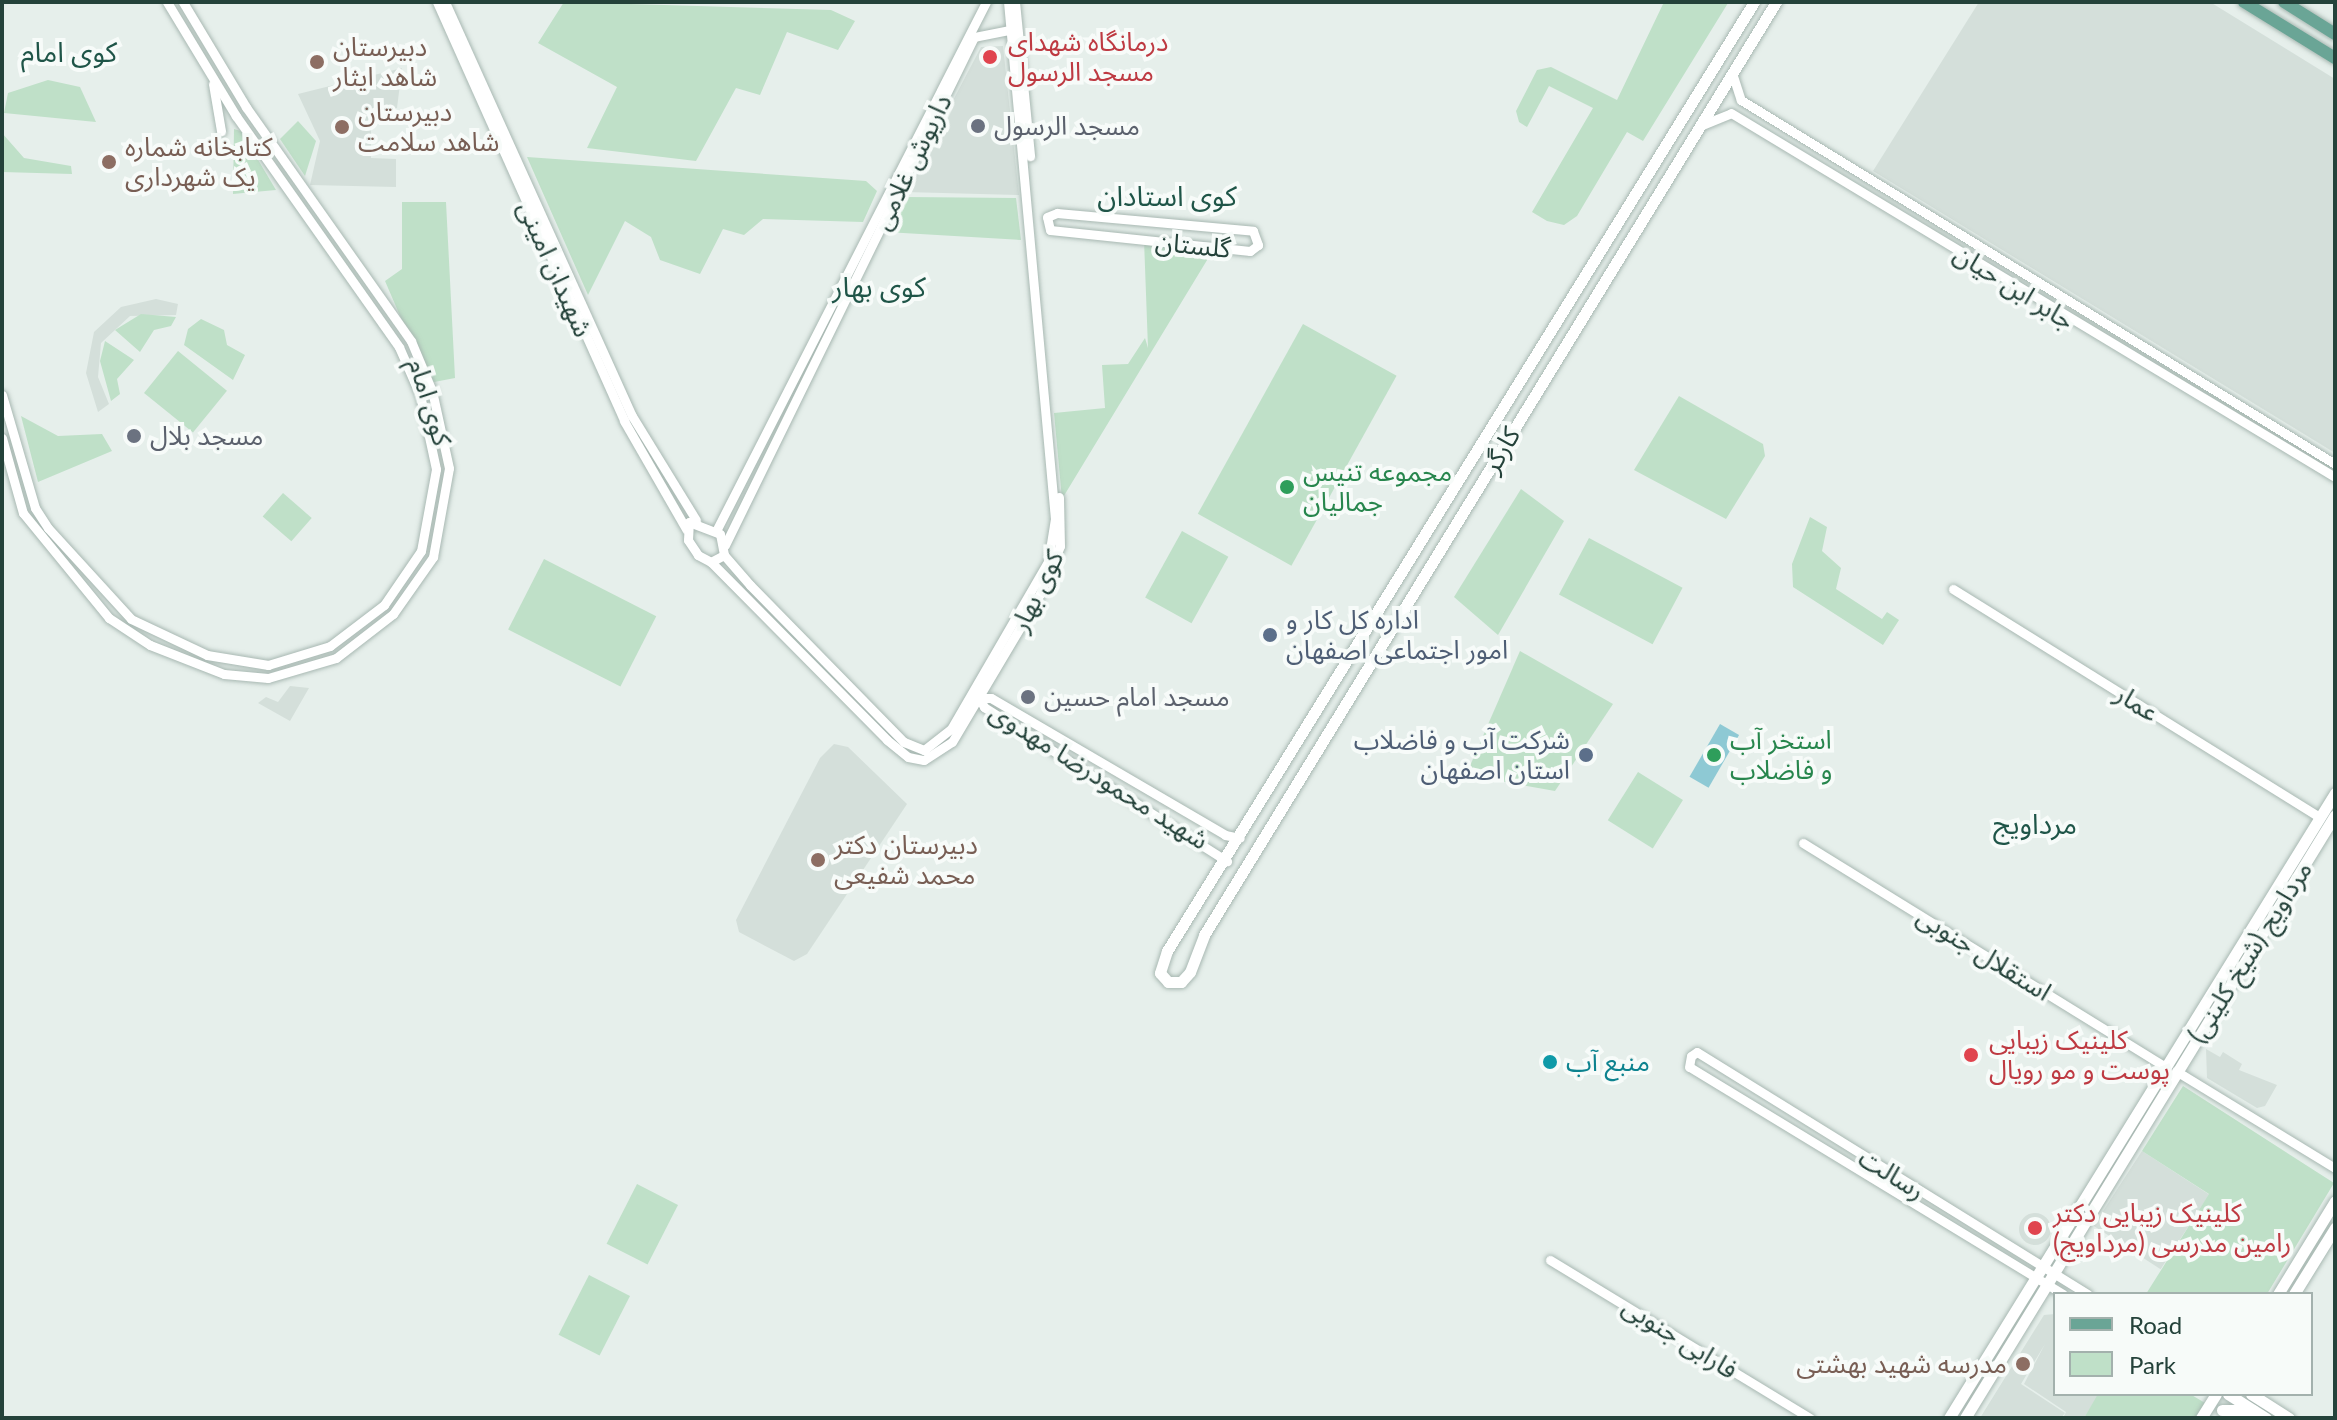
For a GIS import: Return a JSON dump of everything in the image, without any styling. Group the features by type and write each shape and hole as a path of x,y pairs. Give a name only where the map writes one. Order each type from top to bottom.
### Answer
{"main road":[{"path":"1754,2 1773,7"},
{"name":"کارگر","path":"1754,2 1160,966 1168,982 1181,982 1773,7"},
{"path":"2244,2 2335,58"},
{"path":"2284,2 2335,34"},
{"path":"1652,202 1639,201 1674,132"},
{"path":"1606,278 1628,228 1617,225"},
{"name":"مرداویج (شیخ کلینی)","path":"1965,1418 2335,793"},
{"name":"مرداویج (شیخ کلینی)","path":"1949,1418 2042,1266 2335,815"},
{"path":"2279,1292 2335,1201"},
{"path":"2295,1292 2335,1228"},
{"path":"2219,1414 2229,1396"},
{"path":"2232,1396 2266,1418"},
{"path":"2255,1396 2289,1418"},
{"path":"2201,1418 2208,1400"},
{"path":"2219,1414 2254,1410"}],"street":[{"name":"کوی امام","path":"4,403 35,508 48,528 131,619 201,652 268,665 330,646 384,605 421,551 435,495 428,424 399,347 355,278 220,91 167,2"},
{"name":"کوی امام","path":"2,438 23,513 66,571 124,630 195,665 268,678 336,658 393,614 433,557 448,496 441,420 411,341 365,269 233,82 183,2"},
{"name":"شهیدان امینی","path":"437,2 632,416 696,520"},
{"name":"شهیدان امینی","path":"445,2 624,421 686,529"},
{"name":"داریوش غلامی","path":"716,531 853,272 986,2"},
{"name":"کوی بهار","path":"686,529 693,550 711,562 908,757 924,760 944,751 1040,594 1062,535 1014,29 1008,2"},
{"name":"کوی بهار","path":"1014,29 1015,2"},
{"path":"972,34 1014,29"},
{"path":"1735,67 1733,90 1745,103 1736,109 1739,118"},
{"path":"212,77 222,133 232,121 241,122"},
{"path":"220,91 233,82"},
{"name":"جابر ابن حیان","path":"1745,103 2335,464"},
{"path":"1696,130 1721,113 1739,118"},
{"name":"جابر ابن حیان","path":"1739,118 2335,477"},
{"name":"گلستان","path":"1057,213 1259,236 1250,251 1055,231 1045,222 1057,213"},
{"path":"1917,227 1927,213"},
{"path":"355,278 365,269"},
{"name":"داریوش غلامی","path":"725,550 853,272"},
{"path":"686,529 696,520"},
{"name":"کوی بهار","path":"696,520 716,531 725,550 913,748 932,749 942,741 976,695"},
{"path":"711,562 725,550"},
{"name":"عمار","path":"1953,589 2320,817"},
{"path":"195,665 201,652"},
{"name":"شهید محمودرضا مهدوی","path":"976,695 1049,730 1172,805 1240,838"},
{"name":"شهید محمودرضا مهدوی","path":"976,695 984,707 1164,817 1227,861"},
{"path":"1164,817 1172,805"},
{"name":"استقلال جنوبی","path":"1803,843 2335,1168"},
{"name":"رسالت","path":"2046,1284 1689,1067 1697,1052 2085,1292"},
{"name":"فارابی جنوبی","path":"1550,1260 1810,1418"},
{"path":"2046,1284 2060,1292"}],"shaded area":[{"path":"1979,2 2210,2 2335,79 2335,453 1873,171"},
{"path":"1003,46 1019,195 905,192 981,47"},
{"name":"دبیرستان شاهد سلامت","path":"402,68 397,108 371,114 371,158 396,159 396,187 310,185 320,141 298,94"},
{"path":"156,299 178,304 176,315 130,316 101,343 98,377 109,404 98,412 86,373 94,332 121,307"},
{"path":"290,686 309,688 290,721 258,703 266,697 278,702"},
{"name":"دبیرستان دکتر محمد شفیعی","path":"834,744 848,747 907,804 807,954 794,961 739,932 736,920 820,758"},
{"path":"2206,1049 2220,1057 2223,1052 2242,1064 2239,1070 2277,1085 2265,1106 2257,1108 2207,1078"},
{"path":"2142,1151 2209,1195 2161,1269 2094,1226"},
{"name":"کلینیک زیبایی دکتر رامین مدرسی (مرداویج)","path":"2035,1213 2046,1218 2051,1229 2046,1240 2035,1245 2024,1240 2019,1229 2024,1218"},
{"path":"2053,1314 2053,1396 2098,1396 2084,1418 2063,1418 2066,1412 2024,1384 2045,1344 2021,1384 2065,1413 2061,1418 1980,1418 2044,1315"}],"green space":[{"path":"564,2 831,10 855,21 838,50 787,32 760,95 736,88 696,161 587,148 617,87 538,43"},
{"path":"1664,2 1728,3 1643,141 1627,132 1577,216 1564,225 1547,221 1532,212 1593,108 1549,86 1527,127 1519,122 1516,111 1537,70 1551,67 1617,100"},
{"path":"48,80 80,87 96,122 4,113 8,93"},
{"path":"298,121 316,141 305,176 280,139"},
{"path":"234,129 241,131 276,190 233,194"},
{"path":"2,133 24,158 71,166 72,174 2,172"},
{"path":"527,157 866,181 877,191 863,222 763,219 744,235 723,229 700,274 660,260 651,237 625,221 588,295"},
{"path":"906,197 1016,198 1021,240 886,232"},
{"path":"402,202 446,202 455,378 429,383 385,281 402,269"},
{"path":"1144,240 1215,247 1062,499 1054,413 1105,408 1102,365 1128,364 1145,338 1148,348"},
{"path":"141,314 176,317 171,326 154,330 140,352 115,330"},
{"path":"201,319 224,330 227,345 245,355 233,380 184,345 188,329"},
{"path":"1303,324 1397,376 1291,566 1198,514"},
{"path":"105,341 134,360 117,379 120,394 111,401 100,361"},
{"path":"178,351 227,391 193,433 144,393"},
{"path":"1679,396 1763,444 1765,456 1726,519 1634,470"},
{"path":"21,416 58,436 102,434 112,451 38,482"},
{"path":"1521,489 1564,521 1498,635 1454,597"},
{"path":"283,493 312,518 291,541 263,516"},
{"path":"1810,517 1827,527 1822,551 1841,568 1836,589 1882,619 1887,612 1899,620 1883,645 1793,587 1792,564"},
{"path":"1182,531 1228,557 1192,623 1145,597"},
{"path":"1589,538 1683,588 1653,644 1559,595"},
{"path":"544,559 656,616 620,687 508,629"},
{"path":"1520,651 1613,704 1555,791 1466,775"},
{"path":"1638,772 1683,800 1653,848 1608,820"},
{"path":"2183,1086 2334,1183 2268,1292 2147,1292 2209,1194 2142,1151"},
{"path":"637,1184 678,1205 648,1265 607,1244"},
{"path":"589,1275 630,1296 600,1356 559,1335"},
{"path":"2097,1396 2193,1396 2205,1403 2195,1418 2084,1418"}],"water":[{"name":"استخر آب و فاضلاب","path":"1720,724 1739,735 1709,788 1690,777"}],"place":[{"name":"درمانگاه شهدای مسجد الرسول","path":"990,57"},
{"name":"دبیرستان شاهد ایثار","path":"317,62"},
{"name":"مسجد الرسول","path":"978,126"},
{"name":"دبیرستان شاهد سلامت","path":"342,127"},
{"name":"کتابخانه شماره یک شهرداری","path":"109,162"},
{"name":"مسجد بلال","path":"134,436"},
{"name":"مجموعه تنیس جمالیان","path":"1287,487"},
{"name":"اداره کل کار و امور اجتماعی اصفهان","path":"1270,635"},
{"name":"مسجد امام حسین","path":"1028,697"},
{"name":"شرکت آب و فاضلاب استان اصفهان","path":"1586,755"},
{"name":"استخر آب و فاضلاب","path":"1714,755"},
{"name":"دبیرستان دکتر محمد شفیعی","path":"818,860"},
{"name":"کلینیک زیبایی پوست و مو رویال","path":"1971,1055"},
{"name":"منبع آب","path":"1550,1062"},
{"name":"کلینیک زیبایی دکتر رامین مدرسی (مرداویج)","path":"2035,1228"},
{"name":"مدرسه شهید بهشتی","path":"2023,1364"}],"district":[{"name":"کوی امام","path":"69,51"},
{"name":"کوی استادان","path":"1167,195"},
{"name":"کوی بهار","path":"879,286"},
{"name":"مرداویج","path":"2035,823"}]}
